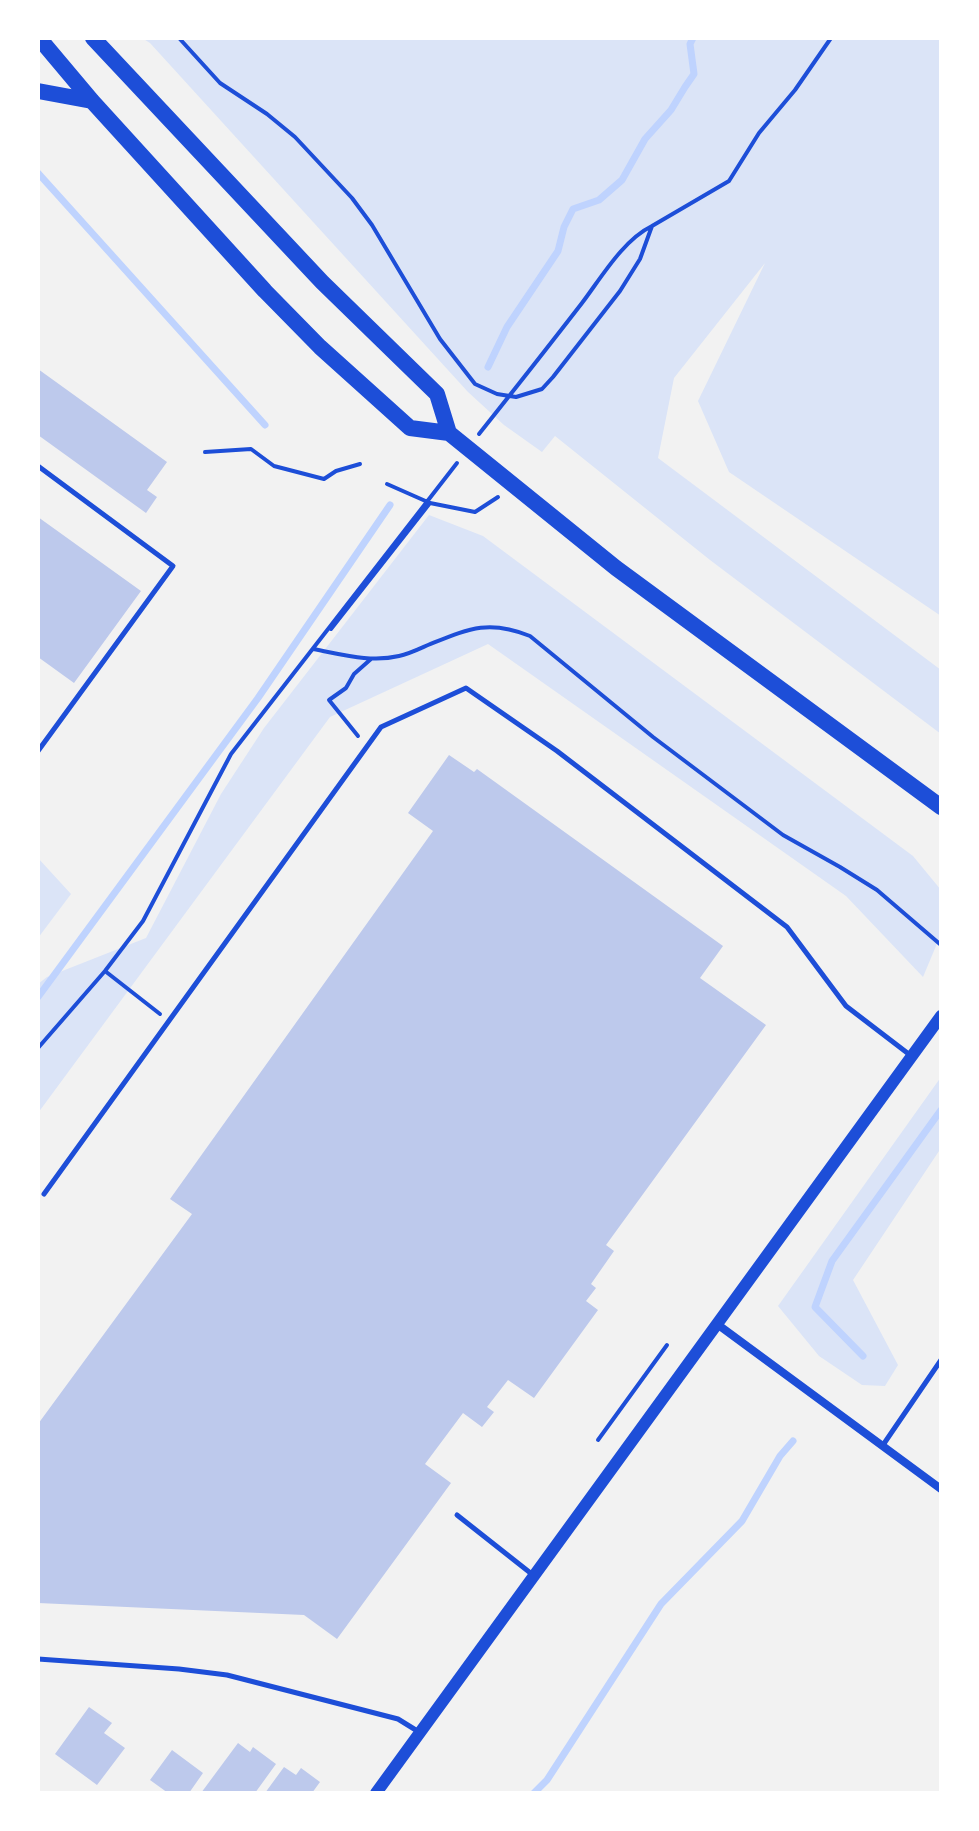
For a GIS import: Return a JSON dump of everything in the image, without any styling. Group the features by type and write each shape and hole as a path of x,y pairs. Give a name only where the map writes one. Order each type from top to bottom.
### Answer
{"main road":[{"path":"39,38 92,101 265,291 320,347 410,428 449,433 616,568 941,807"},
{"path":"99,41 322,282 437,394 449,433"},
{"path":"38,91 92,101"}],"street":[{"path":"376,1793 941,1016"},
{"path":"717,1324 941,1489"}],"lane":[{"path":"38,466 173,566 39,747"},
{"path":"44,1194 381,727 466,688 557,751 787,927 846,1006 911,1056"},
{"path":"883,1445 941,1360"},
{"path":"457,1515 533,1575"},
{"path":"38,1659 227,1675 398,1719 420,1732"}],"path":[{"path":"179,38 220,83 295,137 352,198 372,225 440,339 475,384 485,390 516,397 542,389 620,291 640,259 652,226"},
{"path":"607,271 639,232 729,181 759,133 795,90 831,38"},
{"path":"205,452 251,449 274,466 324,479 336,471 360,464"},
{"path":"387,484 430,503 475,512 513,486"},
{"path":"38,1048 105,971 143,921 231,754 430,503"},
{"path":"314,647 371,659 401,656 467,629 493,626 511,628 530,636 747,809 783,835 877,890 941,945"},
{"path":"366,747 329,700 346,688 354,674 371,659"},
{"path":"105,971 169,1021"},
{"path":"598,1440 667,1345"}],"shaded area":[{"path":"142,38 941,38 941,616 729,472 698,401 765,263 674,378 658,458 941,670 941,734 710,560 555,436 542,452 504,425 468,392 150,43"},
{"path":"429,515 483,536 913,856 941,890 941,934 923,977 846,896 488,644 330,717 38,1113 38,984 47,977 146,938 221,794 264,728"},
{"path":"38,858 71,894 38,938"},
{"path":"941,1077 941,1148 853,1280 898,1365 885,1386 862,1385 819,1356 778,1306"}],"building":[{"path":"38,369 167,462 147,490 157,497 146,513 38,435"},
{"path":"38,517 141,591 74,683 38,657"},
{"path":"449,755 474,772 477,769 723,946 700,978 766,1025 606,1245 614,1251 591,1284 596,1288 586,1301 598,1310 534,1398 508,1380 487,1407 494,1412 482,1427 463,1413 425,1464 451,1483 337,1639 304,1615 38,1603 38,1424 192,1214 170,1199 433,831 408,813"},
{"path":"89,1707 112,1723 104,1733 125,1748 97,1785 55,1754"},
{"path":"238,1743 250,1752 253,1747 276,1764 255,1793 201,1793"},
{"path":"172,1750 203,1773 189,1793 168,1793 150,1780"},
{"path":"284,1767 296,1775 301,1768 320,1782 312,1793 265,1793"}],"waterway":[{"path":"488,367 507,327 558,251 564,227 573,209 599,200 622,180 645,139 671,110 694,74 690,44 693,38"},
{"path":"38,173 265,425"},
{"path":"38,997 258,698 390,505"},
{"path":"863,1356 815,1307 832,1261 941,1110"},
{"path":"534,1793 547,1780 661,1604 742,1521 780,1456 793,1441"}]}
